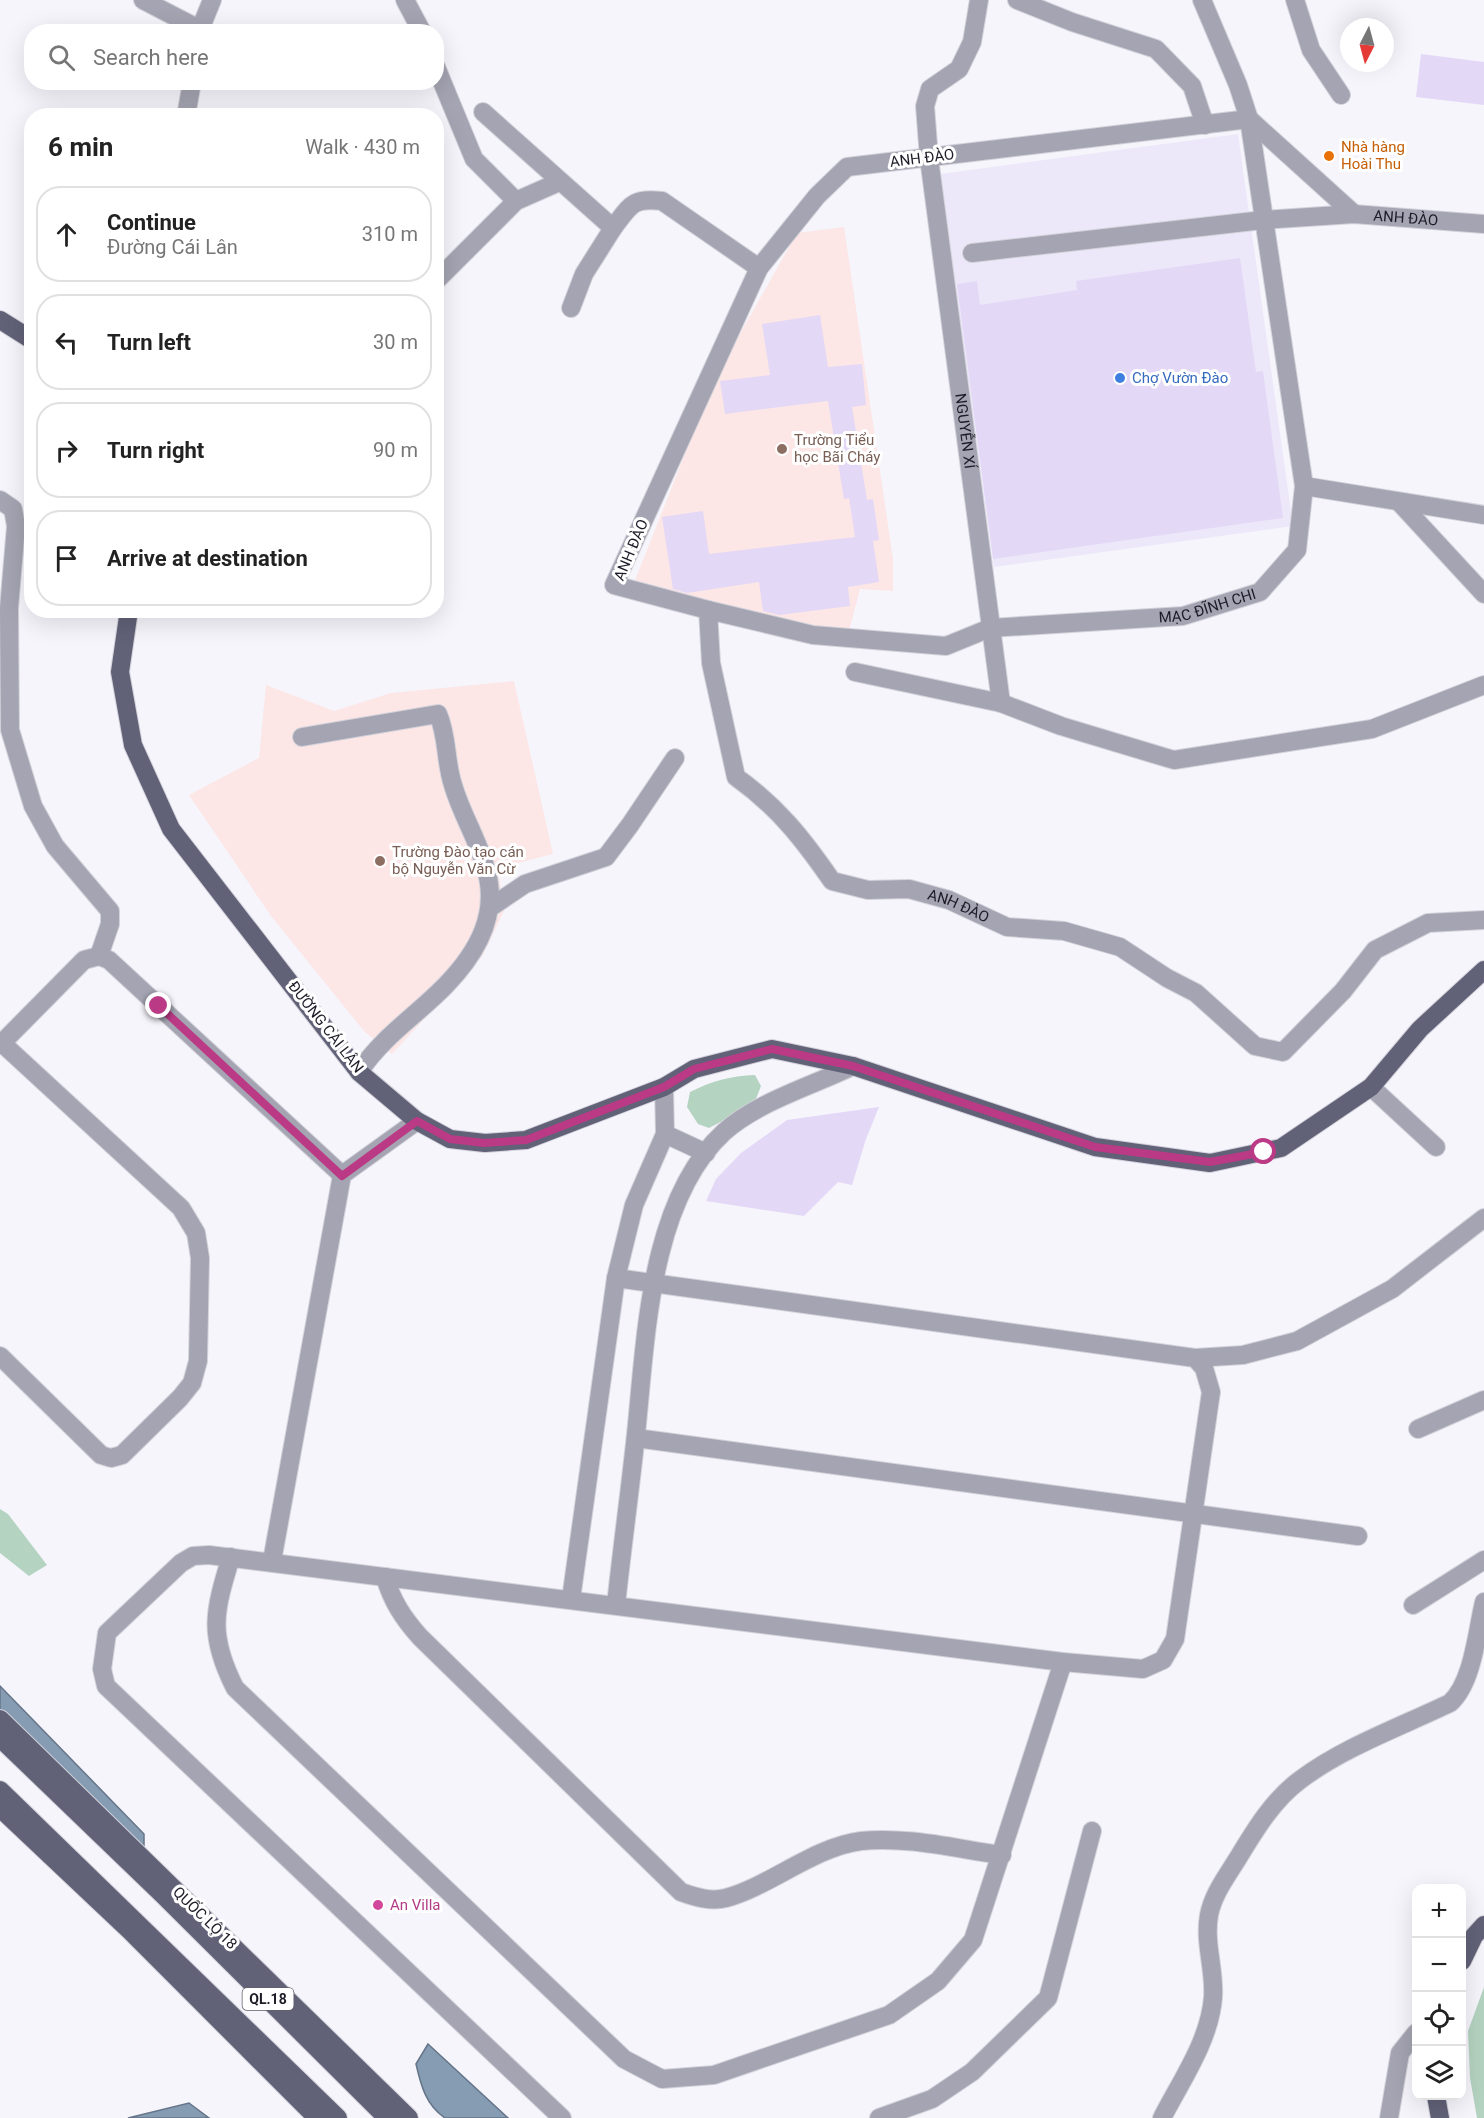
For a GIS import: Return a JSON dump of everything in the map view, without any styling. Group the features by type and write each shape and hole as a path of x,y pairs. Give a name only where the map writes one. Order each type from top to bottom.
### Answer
{"main road":[{"path":"0,320 24,335"},
{"name":"ĐƯỜNG CÁI LÂN","path":"128,618 120,672 133,745 171,828 359,1071 417,1121 450,1139 484,1143 526,1140 664,1087 694,1069 772,1049 853,1066 1095,1147 1210,1162 1281,1148 1371,1087 1420,1029 1484,970"},
{"name":"QUỐC LỘ 18","path":"0,1719 168,1891 378,2097 409,2118"},
{"name":"QUỐC LỘ 18","path":"0,1738 168,1891"},
{"name":"QL.18","path":"0,1790 317,2118"},
{"name":"QL.18","path":"0,1808 133,1926 338,2118"},
{"path":"1466,1951 1474,1936 1484,1925"},
{"name":"QUỐC LỘ 18","path":"378,2097 387,2118"},
{"path":"1437,2100 1440,2118"}],"street":[{"path":"143,0 188,24"},
{"path":"202,24 212,0"},
{"path":"405,0 418,24"},
{"name":"NGUYỄN XÍ","path":"979,0 972,42 959,69 930,89 925,106 929,158 1001,703"},
{"path":"1017,0 1072,22 1156,49 1192,86 1205,125"},
{"name":"MẠC ĐĨNH CHI","path":"708,610 813,635 946,646 990,628 1183,616 1260,592 1297,550 1304,486 1249,119 1238,85 1202,0"},
{"path":"1296,0 1311,50 1341,95"},
{"path":"444,87 474,159 516,201"},
{"path":"187,108 191,90"},
{"path":"483,112 613,228"},
{"name":"ANH ĐÀO","path":"1484,224 1354,214 1249,119 847,167 817,196 759,268 614,585 708,610 711,663 736,777 767,800 801,836 832,881 868,890 909,889 949,900 1007,927 1064,931 1120,947 1167,978 1196,993 1256,1046 1283,1052 1342,991 1375,950 1428,923 1484,920"},
{"path":"444,273 516,201 559,182"},
{"path":"571,308 584,274 613,228 632,203 644,199 662,201 759,268"},
{"path":"972,253 1263,219 1354,214"},
{"path":"1304,486 1366,494 1399,502 1484,515"},
{"path":"0,500 13,509 16,526 5,588 10,730 33,806 55,846 110,911 110,924 99,956"},
{"path":"1399,502 1484,594"},
{"path":"855,672 1001,703 1061,726 1174,760 1372,729 1484,685"},
{"path":"302,737 438,714 444,729 452,783 486,866 491,907 477,947 447,984 374,1049 359,1071"},
{"path":"491,907 525,884 606,857 675,758"},
{"path":"0,1356 101,1455 111,1458 122,1455 192,1383 198,1361 200,1258 196,1233 181,1208 1,1044 84,960 99,956 109,960 342,1176"},
{"path":"616,1605 652,1283 678,1200 689,1176 706,1153 723,1133 746,1115 853,1066"},
{"path":"571,1599 616,1278 634,1205 665,1134 664,1087"},
{"path":"1371,1087 1436,1147"},
{"path":"272,1561 342,1176 417,1121"},
{"path":"665,1134 706,1153"},
{"path":"616,1278 1195,1358 1243,1355 1297,1341 1392,1289 1484,1218"},
{"path":"562,2118 106,1686 102,1669 107,1633 181,1563 193,1556 231,1557 1063,1662 1143,1669 1162,1660 1175,1639 1211,1392 1204,1368 1195,1358"},
{"path":"1418,1429 1484,1400"},
{"path":"636,1438 1358,1536"},
{"path":"231,1557 216,1604 216,1632 221,1661 235,1688 624,2059 662,2079 714,2074 889,2015 938,1981 974,1940 1063,1662"},
{"path":"1413,1605 1484,1560"},
{"path":"385,1577 392,1599 420,1637 681,1892 703,1899 725,1898 832,1850 859,1841 890,1840 1002,1856"},
{"path":"1162,2118 1208,2025 1213,1996 1207,1934 1209,1913 1216,1893 1275,1804 1299,1781 1327,1762 1450,1702 1458,1695 1465,1681 1484,1602"},
{"path":"879,2118 932,2099 972,2072 1048,1998 1092,1831"},
{"path":"1389,2118 1400,2053 1412,2038"}],"shaded area":[{"name":"Chợ Vườn Đào","path":"1238,134 1293,526 994,567 940,174"},
{"name":"Trường Tiểu học Bãi Cháy","path":"844,227 893,559 893,591 860,589 849,631 748,614 634,583 715,378 797,233"},
{"name":"Trường Đào tạo cán bộ Nguyễn Văn Cừ","path":"514,681 553,854 498,868 504,911 483,955 392,1054 364,1031 271,916 189,795 259,758 266,685 334,711 391,693"}],"green space":[{"path":"755,1075 761,1086 754,1104 709,1128 698,1124 687,1107 690,1092 721,1080"},
{"path":"0,1509 8,1514 47,1565 29,1576 0,1553"},
{"path":"1484,1987 1484,2118 1477,2118 1470,2078 1468,2031"}],"water":[{"path":"0,1686 144,1834 144,1849 0,1711"},
{"path":"428,2044 508,2118 445,2118 439,2113 425,2094 416,2064"},
{"path":"189,2103 209,2118 128,2118"}],"building":[{"path":"1421,54 1484,62 1484,105 1416,97"},
{"name":"Chợ Vườn Đào","path":"1240,258 1256,372 1263,371 1283,518 993,559 957,284 977,281 980,305 1077,290 1076,281"},
{"path":"820,315 828,367 862,364 866,405 852,407 867,500 873,499 879,540 873,541 879,582 848,587 850,606 779,615 763,611 759,582 687,593 673,589 662,517 703,511 709,554 855,537 849,498 844,499 828,401 725,414 720,381 770,375 762,324"},
{"path":"879,1107 866,1139 852,1185 838,1182 804,1216 706,1201 716,1179 741,1153 787,1120"}],"place":[{"name":"Nhà hàng Hoài Thu","path":"1329,156"},
{"name":"Chợ Vườn Đào","path":"1120,378"},
{"name":"Trường Tiểu học Bãi Cháy","path":"782,449"},
{"name":"Trường Đào tạo cán bộ Nguyễn Văn Cừ","path":"380,861"},
{"name":"An Villa","path":"378,1905"}],"route":[{"path":"159,1006 342,1176 417,1121 450,1139 484,1143 526,1140 664,1087 694,1069 772,1049 853,1066 1095,1147 1210,1162 1264,1152"}]}
